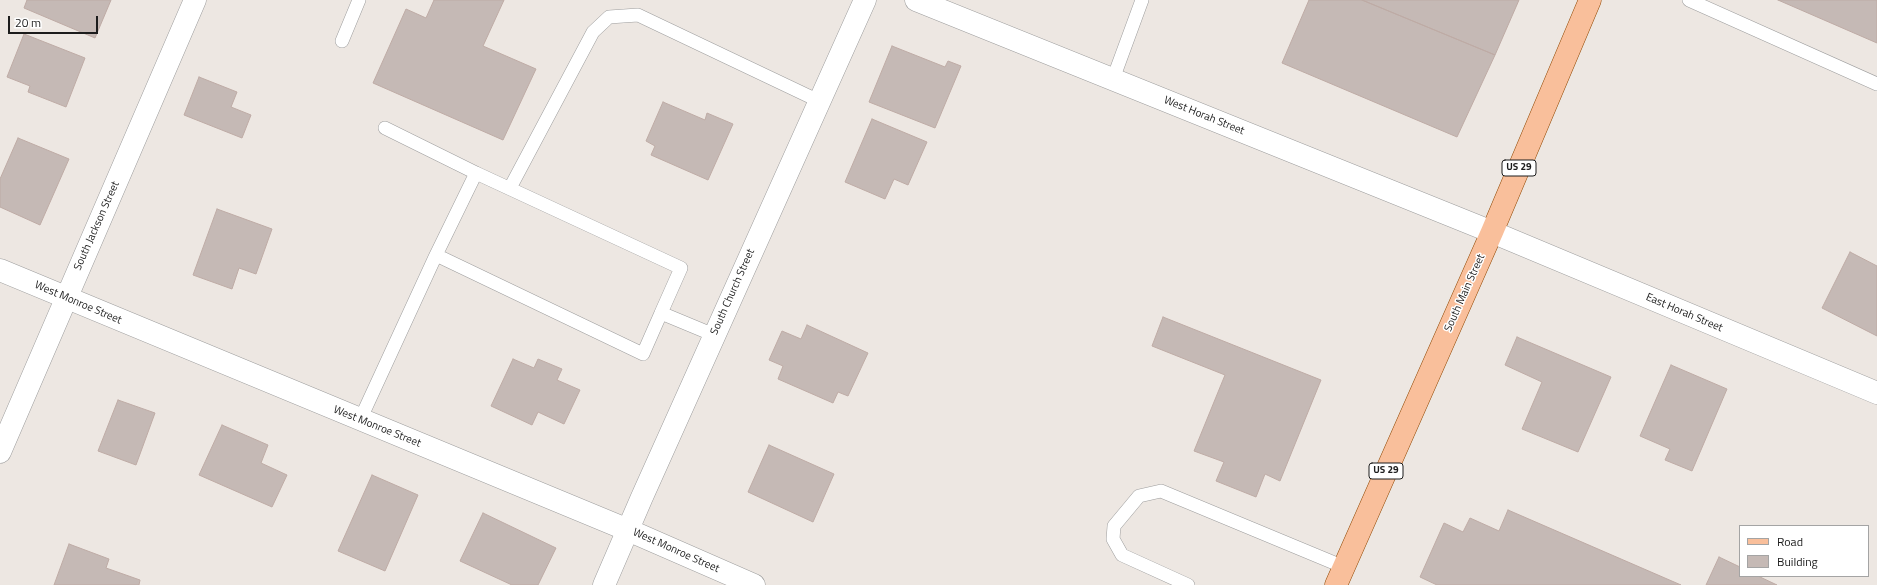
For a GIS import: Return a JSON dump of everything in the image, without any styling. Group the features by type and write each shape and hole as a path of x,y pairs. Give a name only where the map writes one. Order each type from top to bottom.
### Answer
{"main road":[{"name":"South Main Street","path":"1340,576 1492,232 1590,0"}],"street":[{"name":"South Jackson Street","path":"0,452 65,298 195,0"},
{"name":"South Church Street","path":"604,585 714,335 865,0"},
{"name":"West Horah Street","path":"916,0 1492,232"},
{"name":"East Horah Street","path":"1492,232 1877,393"},
{"name":"West Monroe Street","path":"0,270 628,530 754,585"}],"lane":[{"path":"342,41 359,0"},
{"path":"1113,79 1142,0"},
{"path":"1689,0 1877,84"},
{"path":"510,188 593,32 609,17 638,15 819,101"},
{"path":"385,128 476,173 681,268 643,354 436,255"},
{"path":"360,420 436,255 476,173"},
{"path":"662,313 714,335"},
{"path":"1188,585 1122,555 1113,539 1114,526 1139,496 1161,490 1340,576"}],"building":[{"path":"27,0 111,0 95,38 24,8"},
{"path":"434,0 504,0 483,46 536,69 503,140 373,83 406,9 426,18"},
{"path":"1309,0 1362,0 1495,55 1457,137 1282,63"},
{"path":"1362,0 1519,0 1495,55"},
{"path":"1778,0 1877,0 1877,43"},
{"path":"24,34 85,58 66,107 28,92 30,86 7,77"},
{"path":"892,46 945,67 948,61 961,66 935,128 869,102"},
{"path":"199,77 237,92 231,107 251,115 242,138 184,115"},
{"path":"663,102 705,120 707,113 733,124 708,180 651,155 655,146 646,141"},
{"path":"872,119 927,142 908,185 894,179 885,199 845,182"},
{"path":"18,138 69,159 40,225 0,207 0,179"},
{"path":"217,209 272,229 256,274 239,268 232,289 193,275"},
{"path":"1850,252 1877,266 1877,336 1822,308"},
{"path":"1163,317 1321,380 1280,481 1265,474 1256,497 1216,481 1224,462 1194,451 1225,375 1152,346"},
{"path":"807,325 868,353 848,396 838,392 833,403 778,379 783,366 769,360 782,331 801,339"},
{"path":"1517,337 1611,377 1578,452 1522,429 1542,382 1505,365"},
{"path":"513,359 534,368 538,359 562,369 557,380 580,390 564,424 538,412 532,425 491,406"},
{"path":"1671,365 1727,389 1692,471 1665,460 1670,449 1640,436"},
{"path":"118,400 155,413 136,465 98,451"},
{"path":"222,425 268,445 261,463 287,475 272,507 199,475"},
{"path":"769,445 834,474 813,522 748,492"},
{"path":"372,475 418,495 385,571 338,551"},
{"path":"1508,510 1681,585 1437,585 1420,577 1444,523 1463,532 1470,518 1499,531"},
{"path":"483,513 556,548 538,585 512,585 460,561"},
{"path":"69,544 109,559 106,568 140,580 139,585 54,585"},
{"path":"1719,557 1739,567 1739,577 1760,577 1777,585 1706,585"}]}
